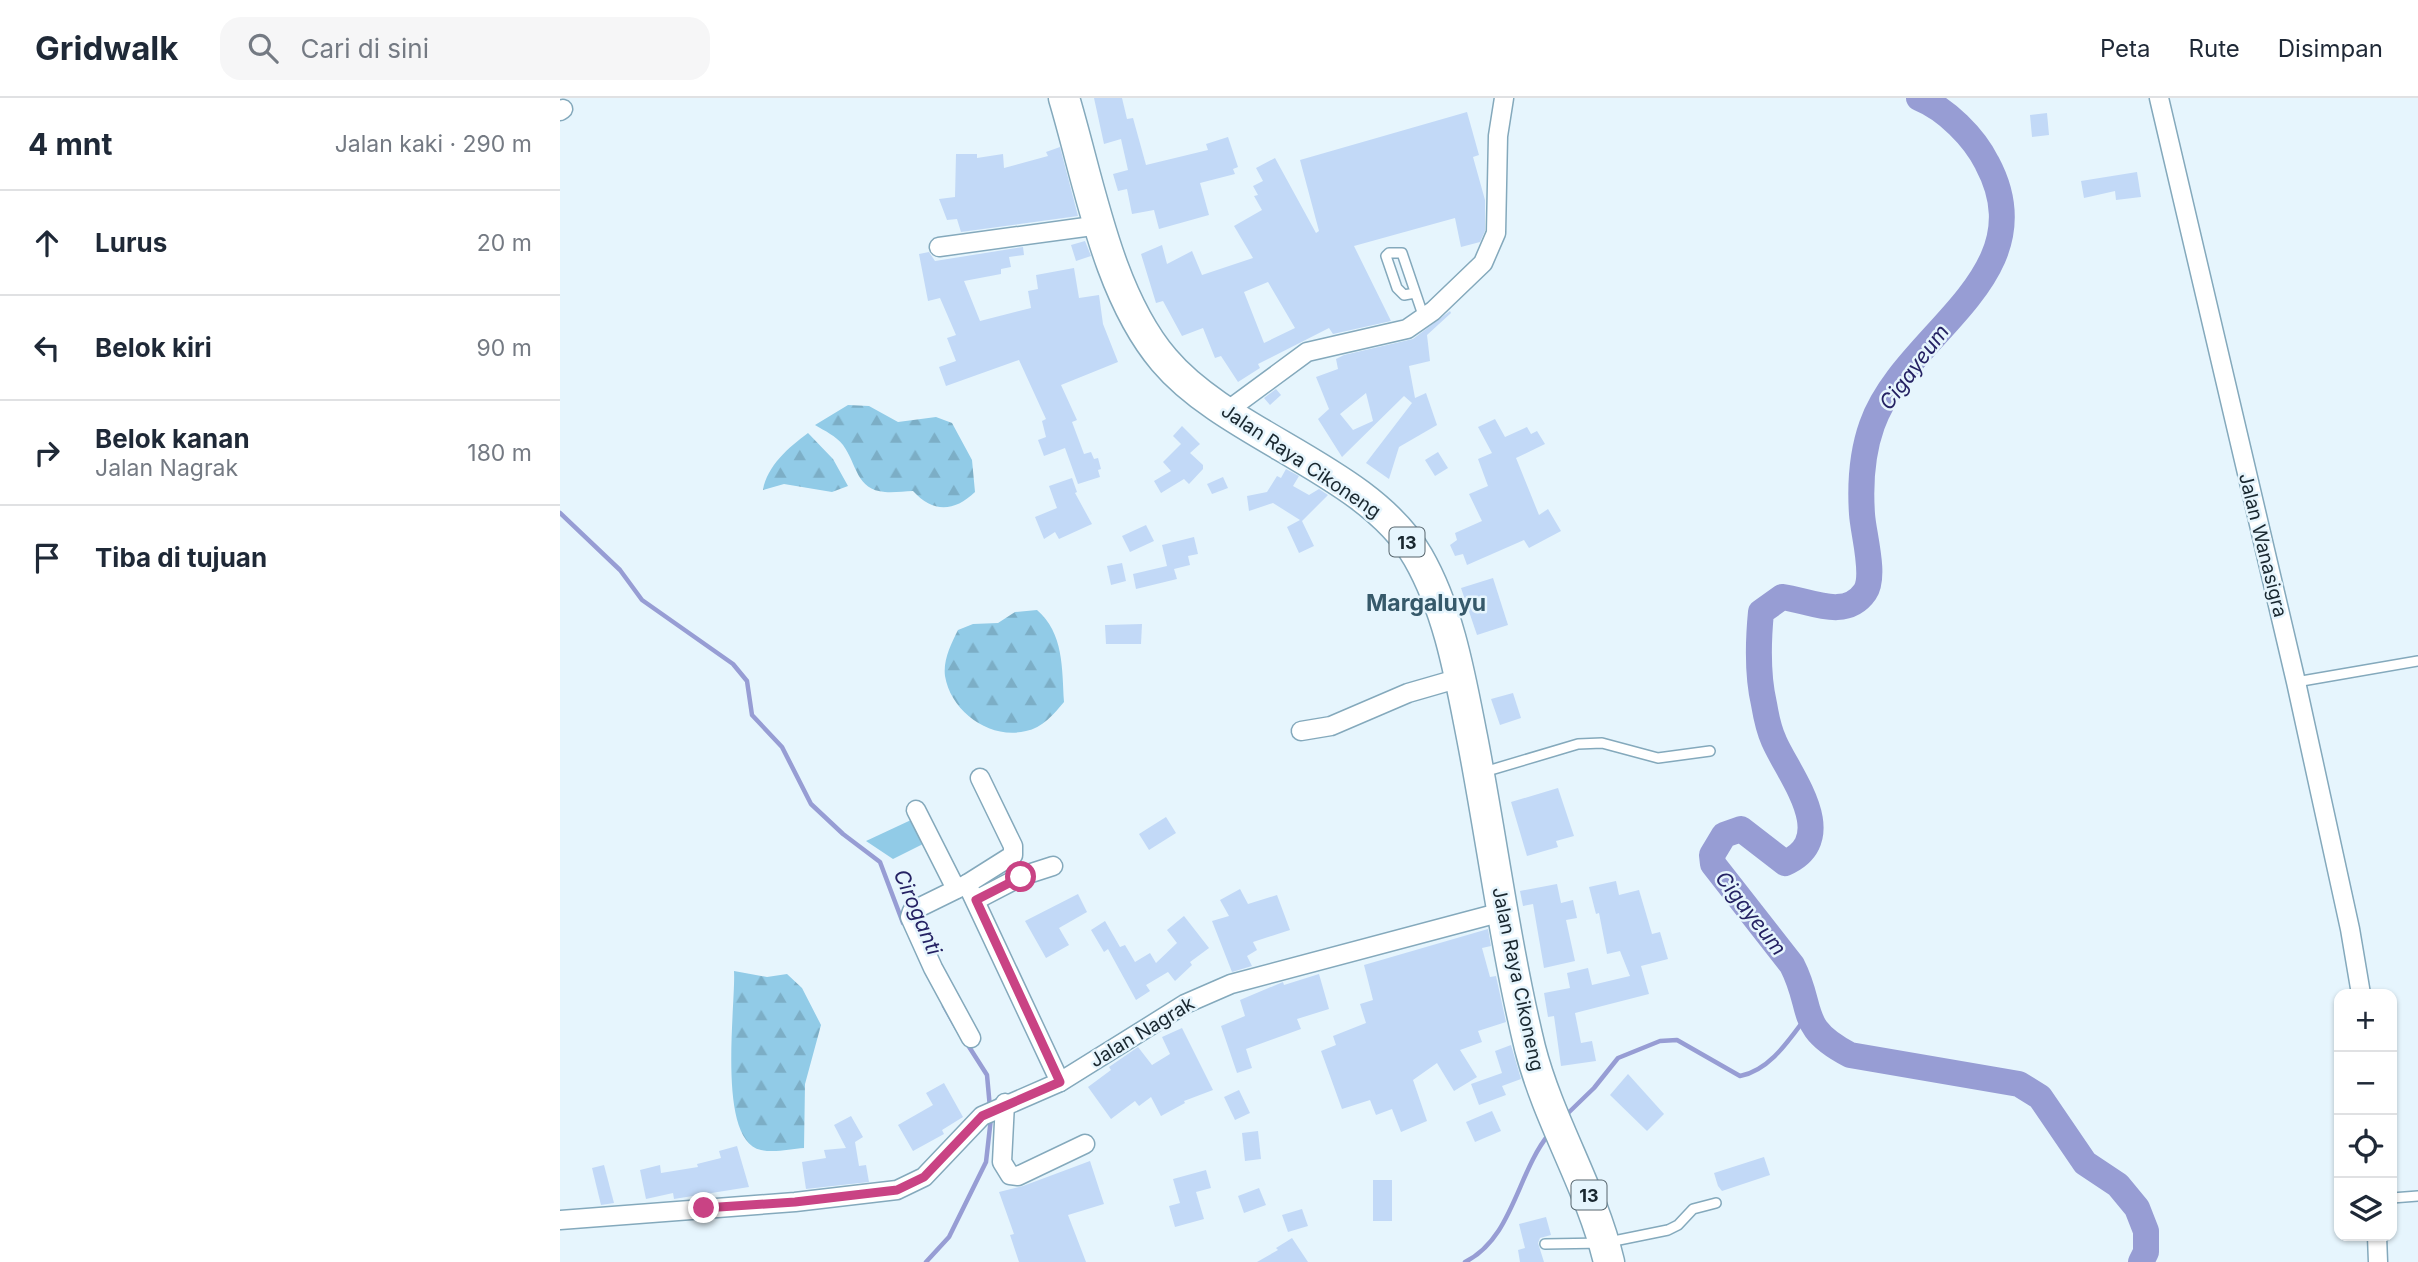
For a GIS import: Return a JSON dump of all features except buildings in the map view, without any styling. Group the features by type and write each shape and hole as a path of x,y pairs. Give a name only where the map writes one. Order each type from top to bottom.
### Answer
{"highway":[{"name":"Jalan Raya Cikoneng","path":"1064,98 1100,225 1128,299 1150,342 1181,378 1364,500 1392,524 1417,555 1434,591 1460,678 1502,912 1531,1049 1555,1120 1589,1196 1606,1253"}],"street":[{"path":"1227,411 1297,356 1318,348 1407,329 1424,318 1483,262 1493,244 1497,214 1498,136 1504,98"},
{"name":"Jalan Wanasigra","path":"2158,98 2296,682 2360,989"},
{"path":"939,247 1100,225"},
{"path":"1301,731 1331,726 1408,693 1460,678"},
{"path":"980,778 1013,846 1010,859 1021,877"},
{"path":"916,810 962,886 976,900 1060,1082"},
{"path":"971,1038 933,968 910,917 912,911 1010,859"},
{"path":"976,900 1021,877 1053,866"},
{"name":"Jalan Nagrak","path":"560,1220 884,1193 924,1177 982,1116 1005,1103 1060,1082 1185,1004 1231,984 1502,912"},
{"path":"1005,1103 1002,1162 1010,1175 1018,1176 1085,1144"},
{"path":"2377,1241 2378,1262"}],"lane":[{"path":"1415,293 1404,295 1397,288 1386,256 1389,253 1402,253 1424,318"},
{"path":"2296,682 2418,661"},
{"path":"1479,774 1578,744 1602,743 1658,758 1710,751"},
{"path":"2397,1197 2418,1195"},
{"path":"1545,1244 1606,1253 1668,1230 1678,1225 1693,1209 1716,1203"}],"green space":[{"path":"848,405 869,406 898,422 936,417 952,423 972,460 975,492 959,503 944,507 928,503 913,491 885,492 868,486 858,475 843,445 815,425"},
{"path":"808,433 833,459 848,486 832,492 784,484 763,490 774,465"},
{"path":"1037,610 1046,619 1057,641 1062,664 1064,702 1047,720 1026,731 1012,733 986,727 964,712 949,689 945,676 946,658 953,641 958,630 973,624 998,623 1015,612"},
{"path":"911,820 923,844 893,859 866,841"},
{"path":"734,971 767,977 787,974 802,988 821,1025 805,1084 804,1148 761,1150 747,1141 738,1123 731,1070"}],"waterway":[{"name":"Cigayeum","path":"1919,98 1939,109 1967,134 1987,163 2001,203 1999,239 1986,272 1964,302 1912,361 1889,392 1872,425 1866,446 1862,480 1862,514 1869,565 1865,592 1857,601 1837,607 1782,597 1761,612 1759,670 1767,718 1774,741 1806,805 1810,822 1809,838 1801,852 1785,863 1741,829 1724,835 1712,855 1713,864 1792,965 1814,1026 1833,1045 1850,1055 2019,1084 2040,1097 2085,1163 2118,1185 2137,1208 2146,1231 2146,1252 2141,1262"},
{"name":"Ciroganti","path":"560,513 620,570 642,600 733,664 747,681 752,715 782,747 811,804 843,834 880,862 903,923"},
{"name":"Ciroganti","path":"944,1006 957,1029"},
{"path":"1564,1117 1594,1088 1618,1058 1660,1041 1677,1040 1740,1076 1751,1073 1770,1061 1807,1016"},
{"name":"Ciroganti","path":"966,1042 987,1075 990,1108"},
{"name":"Ciroganti","path":"926,1262 949,1237 986,1162 991,1118"},
{"path":"1465,1262 1481,1251 1494,1237 1538,1150 1549,1134"}],"district":[{"name":"Margaluyu","path":"1426,603"}],"route":[{"path":"704,1208 795,1202 897,1190 924,1177 982,1116 1005,1103 1060,1082 976,900 1021,877"}]}
